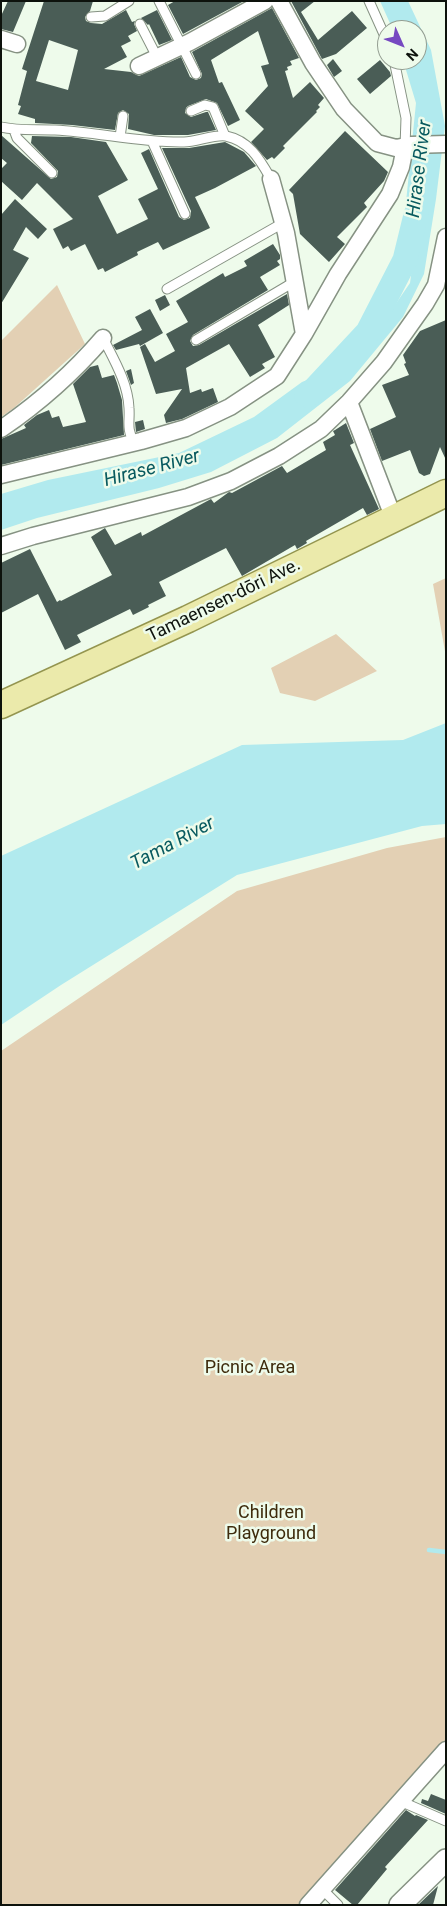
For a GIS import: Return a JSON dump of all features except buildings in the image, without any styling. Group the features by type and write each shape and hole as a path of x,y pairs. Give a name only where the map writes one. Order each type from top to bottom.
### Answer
{"main road":[{"name":"Tamaensen-dōri Ave.","path":"1,705 188,619 446,493"}],"street":[{"path":"139,66 182,46 265,1"},
{"path":"279,1 313,63 344,109 377,143 396,148 446,144"},
{"path":"1,475 134,443 186,428 230,407 277,376 304,334 338,274 390,194 408,146"},
{"path":"272,179 283,223 304,334"},
{"path":"1,546 33,536 188,497 230,481 279,456 321,429 349,402 384,362 426,304 436,285 446,237"},
{"path":"1,429 51,391 84,360 103,338"},
{"path":"349,402 394,518"},
{"path":"308,1905 446,1750"},
{"path":"400,1905 446,1860"}],"lane":[{"path":"91,17 105,16 129,1"},
{"path":"159,1 196,74"},
{"path":"369,1 378,20"},
{"path":"140,24 157,57"},
{"path":"396,70 406,118 408,146"},
{"path":"192,111 205,105 213,107 225,136"},
{"path":"120,137 123,116"},
{"path":"1,127 14,130 54,130 152,141 186,142 225,136 246,145 258,156 272,179"},
{"path":"14,130 17,138 52,173"},
{"path":"152,141 185,214"},
{"path":"167,289 283,223"},
{"path":"196,340 294,282"},
{"path":"103,338 121,375 130,409 128,423 134,443"},
{"path":"400,1801 446,1821"},
{"path":"322,1889 338,1905"}],"green space":[{"path":"57,285 85,344 14,408 1,417 1,341"},
{"path":"446,578 446,657 433,584"},
{"path":"336,634 377,671 315,701 280,693 271,668"},
{"path":"446,837 446,1742 299,1905 1,1905 1,1051 237,891 387,848"}],"water":[{"path":"380,1 408,1 417,20 389,20"},
{"path":"427,41 431,50 445,126 424,274 403,317 350,381 277,438 211,472 159,488 37,518 1,530 1,494 48,480 179,453 254,417 302,382 342,367 386,318 410,283 413,261 403,232 416,103 406,70 427,70"},
{"name":"Tama River","path":"446,723 446,824 422,826 237,875 61,985 1,1025 1,856 242,745 403,740"}],"waterway":[{"name":"Hirase River","path":"307,395 314,390 368,332 405,260 416,215"},
{"path":"429,1550 446,1552"}],"park label":[{"name":"Picnic Area","path":"250,1368"},
{"name":"Children Playground","path":"271,1524"}]}
